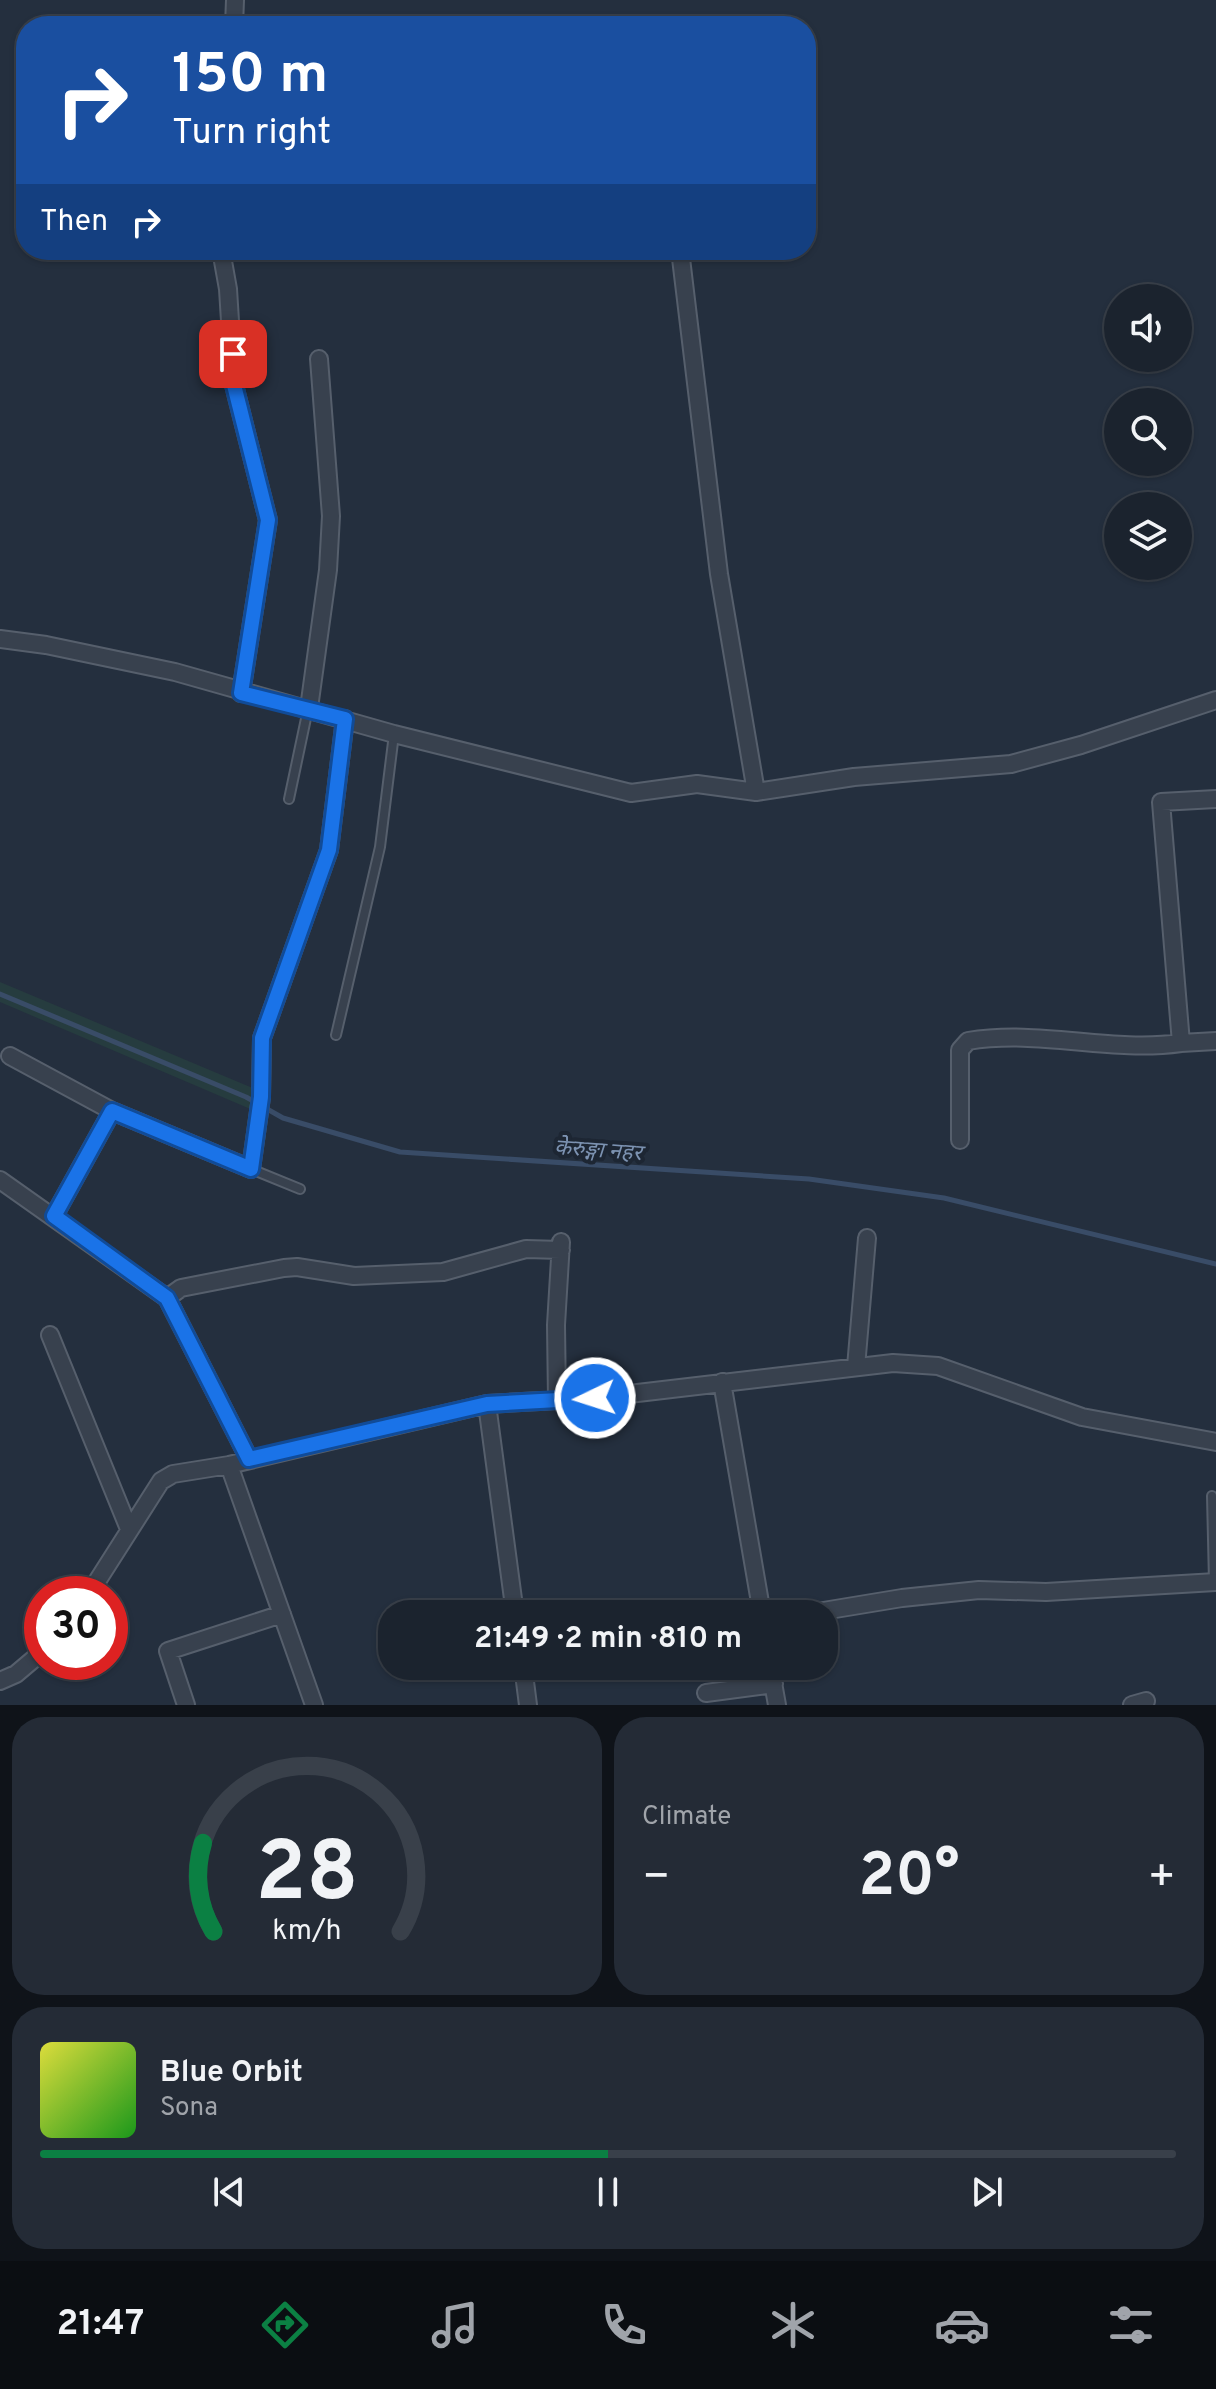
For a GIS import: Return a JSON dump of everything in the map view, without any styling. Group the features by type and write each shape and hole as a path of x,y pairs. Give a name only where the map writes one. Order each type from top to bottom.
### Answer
{"street":[{"path":"223,260 228,289 234,385 268,520 241,693"},
{"path":"681,260 731,660 756,792"},
{"path":"309,708 328,570 331,516 319,359"},
{"path":"0,639 123,660 241,693 309,708 394,734 612,791 631,793 697,784 756,792 854,777 1011,764 1081,745 1216,700"},
{"path":"10,1056 112,1111 251,1169 261,1097 262,1038 329,850 345,719"},
{"path":"1181,1043 1161,802 1216,799"},
{"path":"960,1140 960,1050 968,1041 1036,1036 1134,1048 1216,1041"},
{"path":"54,1216 112,1111"},
{"path":"0,1180 167,1298 249,1459"},
{"path":"856,1367 867,1238"},
{"path":"167,1298 181,1288 284,1268 297,1267 354,1276 443,1272 526,1249 561,1244 556,1325 557,1400"},
{"path":"50,1335 129,1529"},
{"path":"100,1576 161,1481 173,1474 229,1465 487,1404 557,1400 893,1363 938,1366 1071,1414 1216,1442"},
{"path":"722,1382 760,1600"},
{"path":"487,1404 513,1600"},
{"path":"229,1465 314,1705"},
{"path":"838,1609 979,1590 1046,1592 1215,1582"},
{"path":"186,1705 168,1651 282,1614"},
{"path":"0,1681 24,1667"},
{"path":"525,1680 528,1705"},
{"path":"773,1680 777,1705"},
{"path":"706,1693 774,1684"}],"lane":[{"path":"289,799 309,708"},
{"path":"336,1035 380,847 394,734"},
{"path":"251,1169 300,1189"},
{"path":"1212,1496 1215,1582"}],"green space":[{"path":"0,982 255,1089 255,1111 0,1002"}],"waterway":[{"name":"केेरुङ्गा नहर","path":"0,994 246,1097 283,1118 400,1152 809,1179 944,1198 1216,1264"}],"route":[{"path":"233,354 234,385 268,520 266,550 241,693 345,719 329,850 262,1038 261,1097 256,1152 251,1169 112,1111 54,1216 167,1298 249,1459 487,1404 595,1398"}]}
